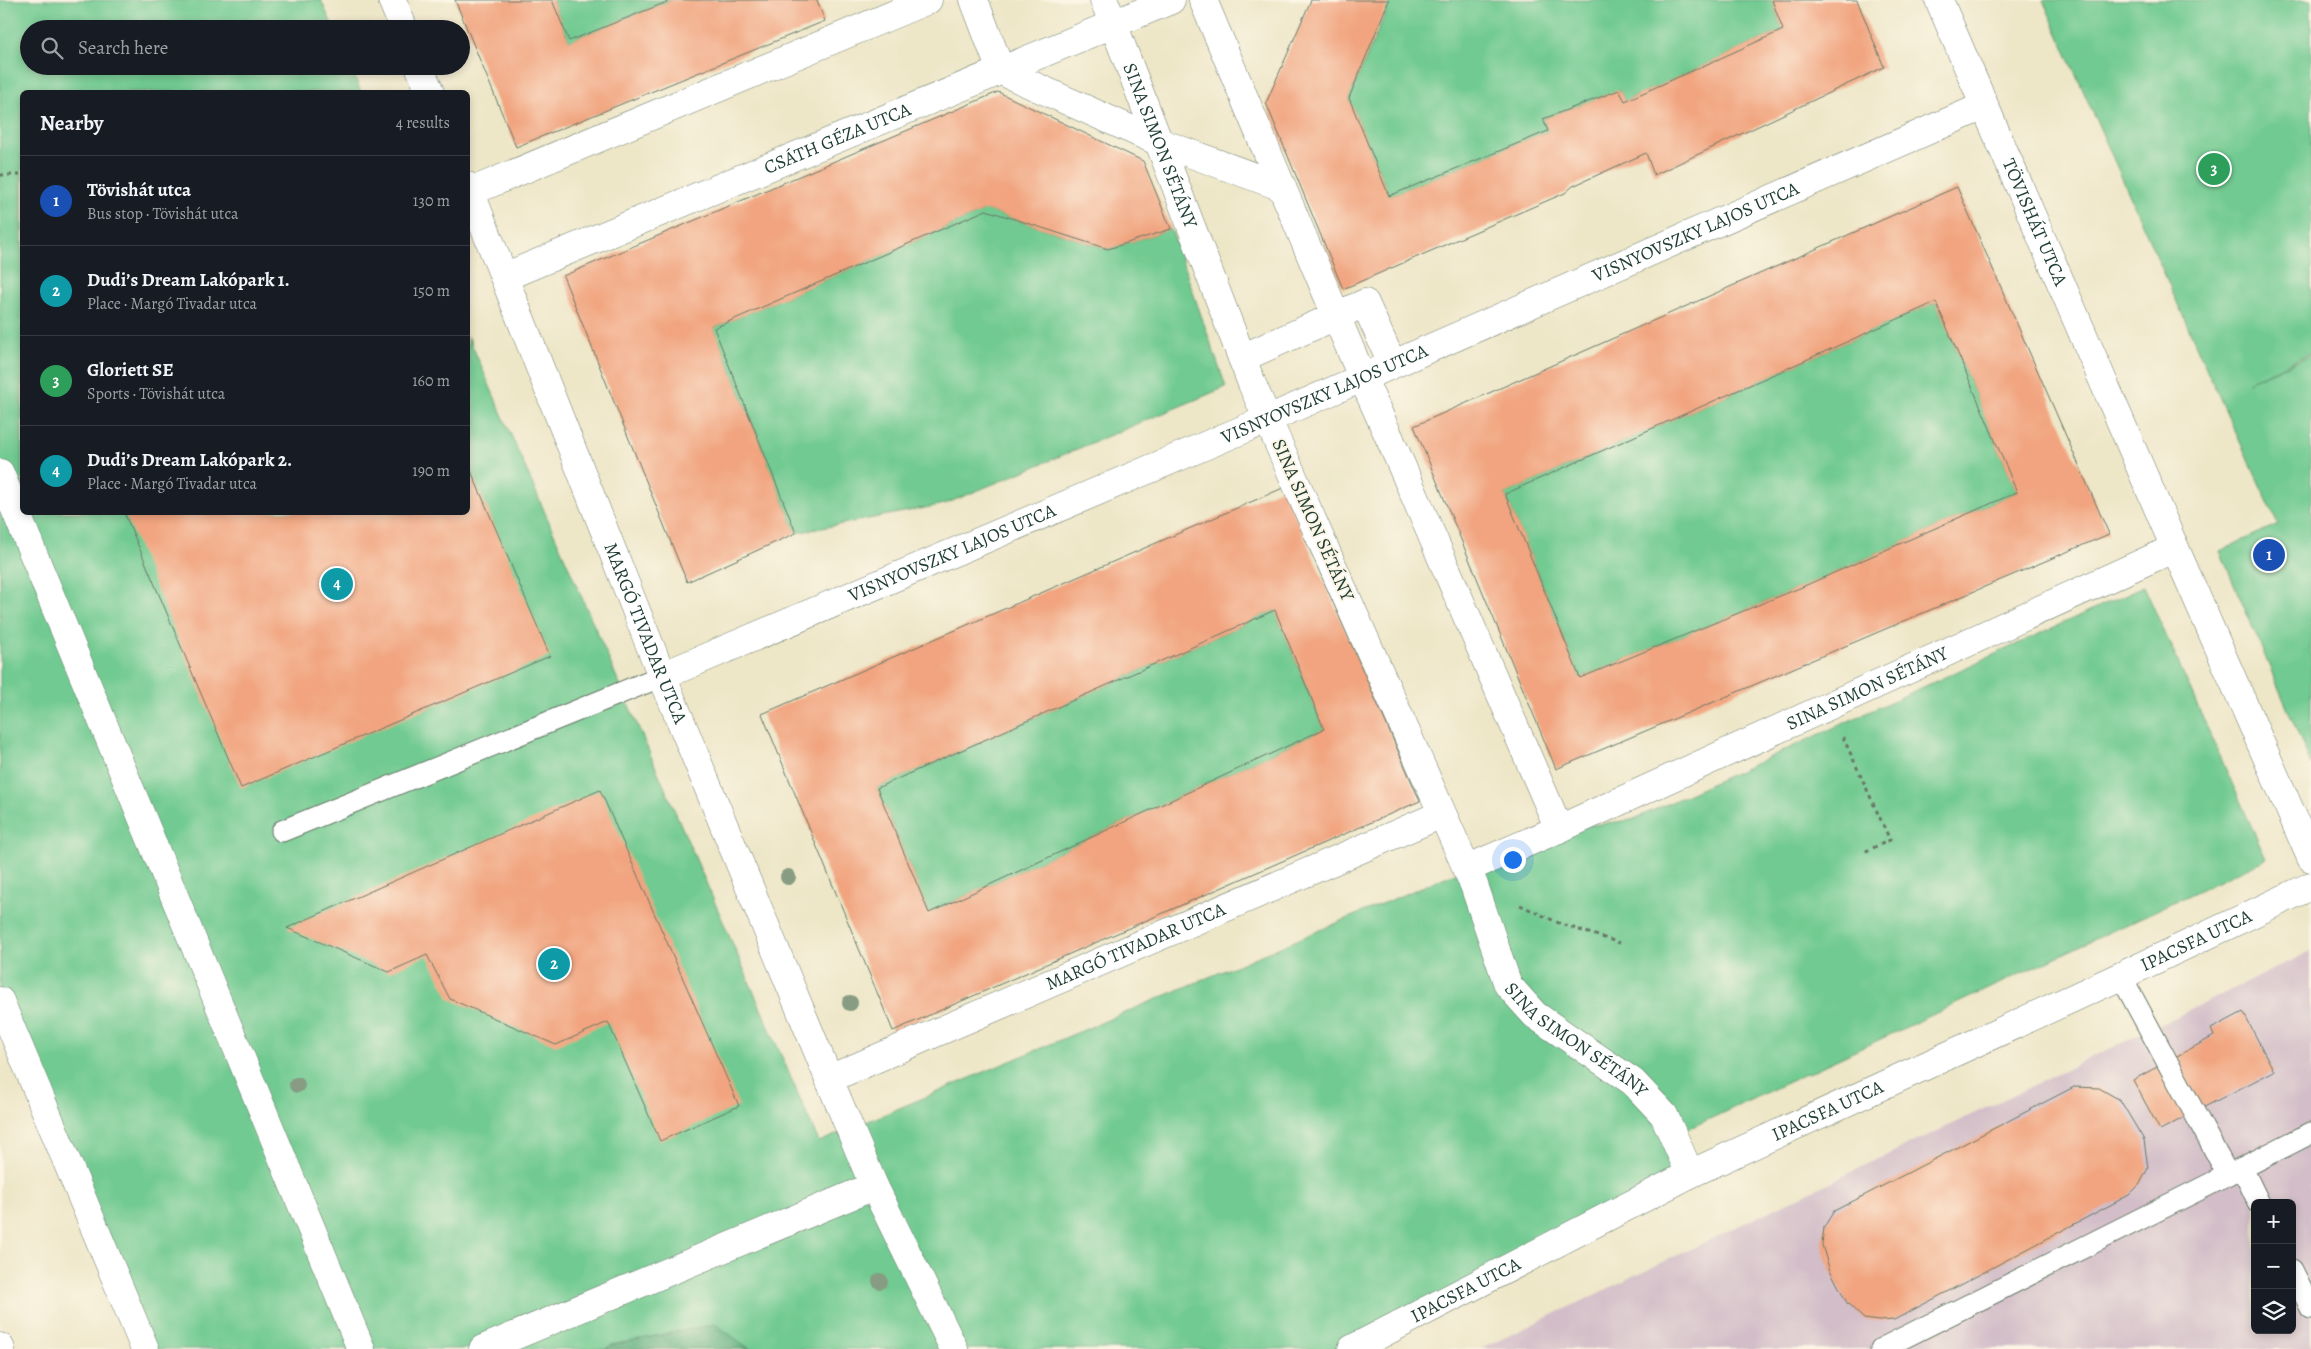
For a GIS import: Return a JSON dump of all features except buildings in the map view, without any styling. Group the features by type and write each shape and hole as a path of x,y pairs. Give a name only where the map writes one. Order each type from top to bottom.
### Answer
{"street":[{"path":"392,0 400,20"},
{"path":"470,189 928,0"},
{"path":"974,0 1001,71 1159,142 1282,186"},
{"name":"CSÁTH GÉZA UTCA","path":"504,277 1001,71 1109,12 1171,0"},
{"path":"1203,0 1362,377 1559,829"},
{"name":"TÖVISHÁT UTCA","path":"1939,0 2174,548 2311,858"},
{"name":"SINA SIMON SÉTÁNY","path":"1109,12 1242,358 1470,877 1508,985 1535,1015 1633,1082 1664,1115 1690,1174"},
{"path":"423,75 429,90"},
{"name":"VISNYOVSZKY LAJOS UTCA","path":"662,676 1268,419 1392,363 1984,106"},
{"name":"MARGÓ TIVADAR UTCA","path":"470,196 474,223 504,277 662,676 828,1079 874,1186 954,1349"},
{"path":"1242,358 1364,303 1392,363"},
{"path":"0,473 361,1349"},
{"name":"SINA SIMON SÉTÁNY","path":"1470,877 1559,829 2174,548"},
{"name":"MARGÓ TIVADAR UTCA","path":"828,1079 1442,814"},
{"name":"IPACSFA UTCA","path":"1352,1349 1690,1174 2122,976 2311,886"},
{"path":"0,1001 145,1349"},
{"path":"483,1349 874,1186"}],"lane":[{"path":"282,831 662,676"},
{"path":"2122,976 2235,1172 2256,1199"},
{"path":"1881,1349 2311,1133"},
{"path":"2296,1278 2311,1308"}],"path":[{"path":"0,175 20,175"},
{"path":"1829,705 1890,840 1864,852"},
{"path":"1470,877 1561,924 1620,943"}],"shaded area":[{"path":"2311,951 2311,1349 1481,1349 2149,1030"}],"green space":[{"path":"0,0 321,0 330,20 20,20 20,75 354,75 360,90 20,90 20,515 470,515 470,341 819,1142 1559,829 1632,820 2144,586 2266,859 1673,1136 1690,1174 1352,1349 145,1349 0,1001"},
{"path":"552,0 672,0 569,41"},
{"path":"1391,0 1772,0 1783,30 1625,101 1619,90 1543,119 1548,131 1389,196 1349,98"},
{"path":"2043,0 2311,0 2311,353 2248,382 2311,355 2311,764 2220,551 2278,524 2211,379"},
{"path":"986,210 1108,249 1171,229 1226,387 945,504 796,533 714,328"},
{"path":"1936,302 2017,492 1802,587 1580,678 1505,494"},
{"path":"1275,610 1324,729 929,913 877,788"},
{"path":"715,1324 750,1349 605,1349 611,1345"}],"place":[{"name":"Gloriett SE","path":"2214,169"},
{"name":"Tövishát utca","path":"2269,555"},
{"name":"Dudi’s Dream Lakópark 2.","path":"337,584"},
{"name":"Dudi’s Dream Lakópark 1.","path":"554,964"}]}
